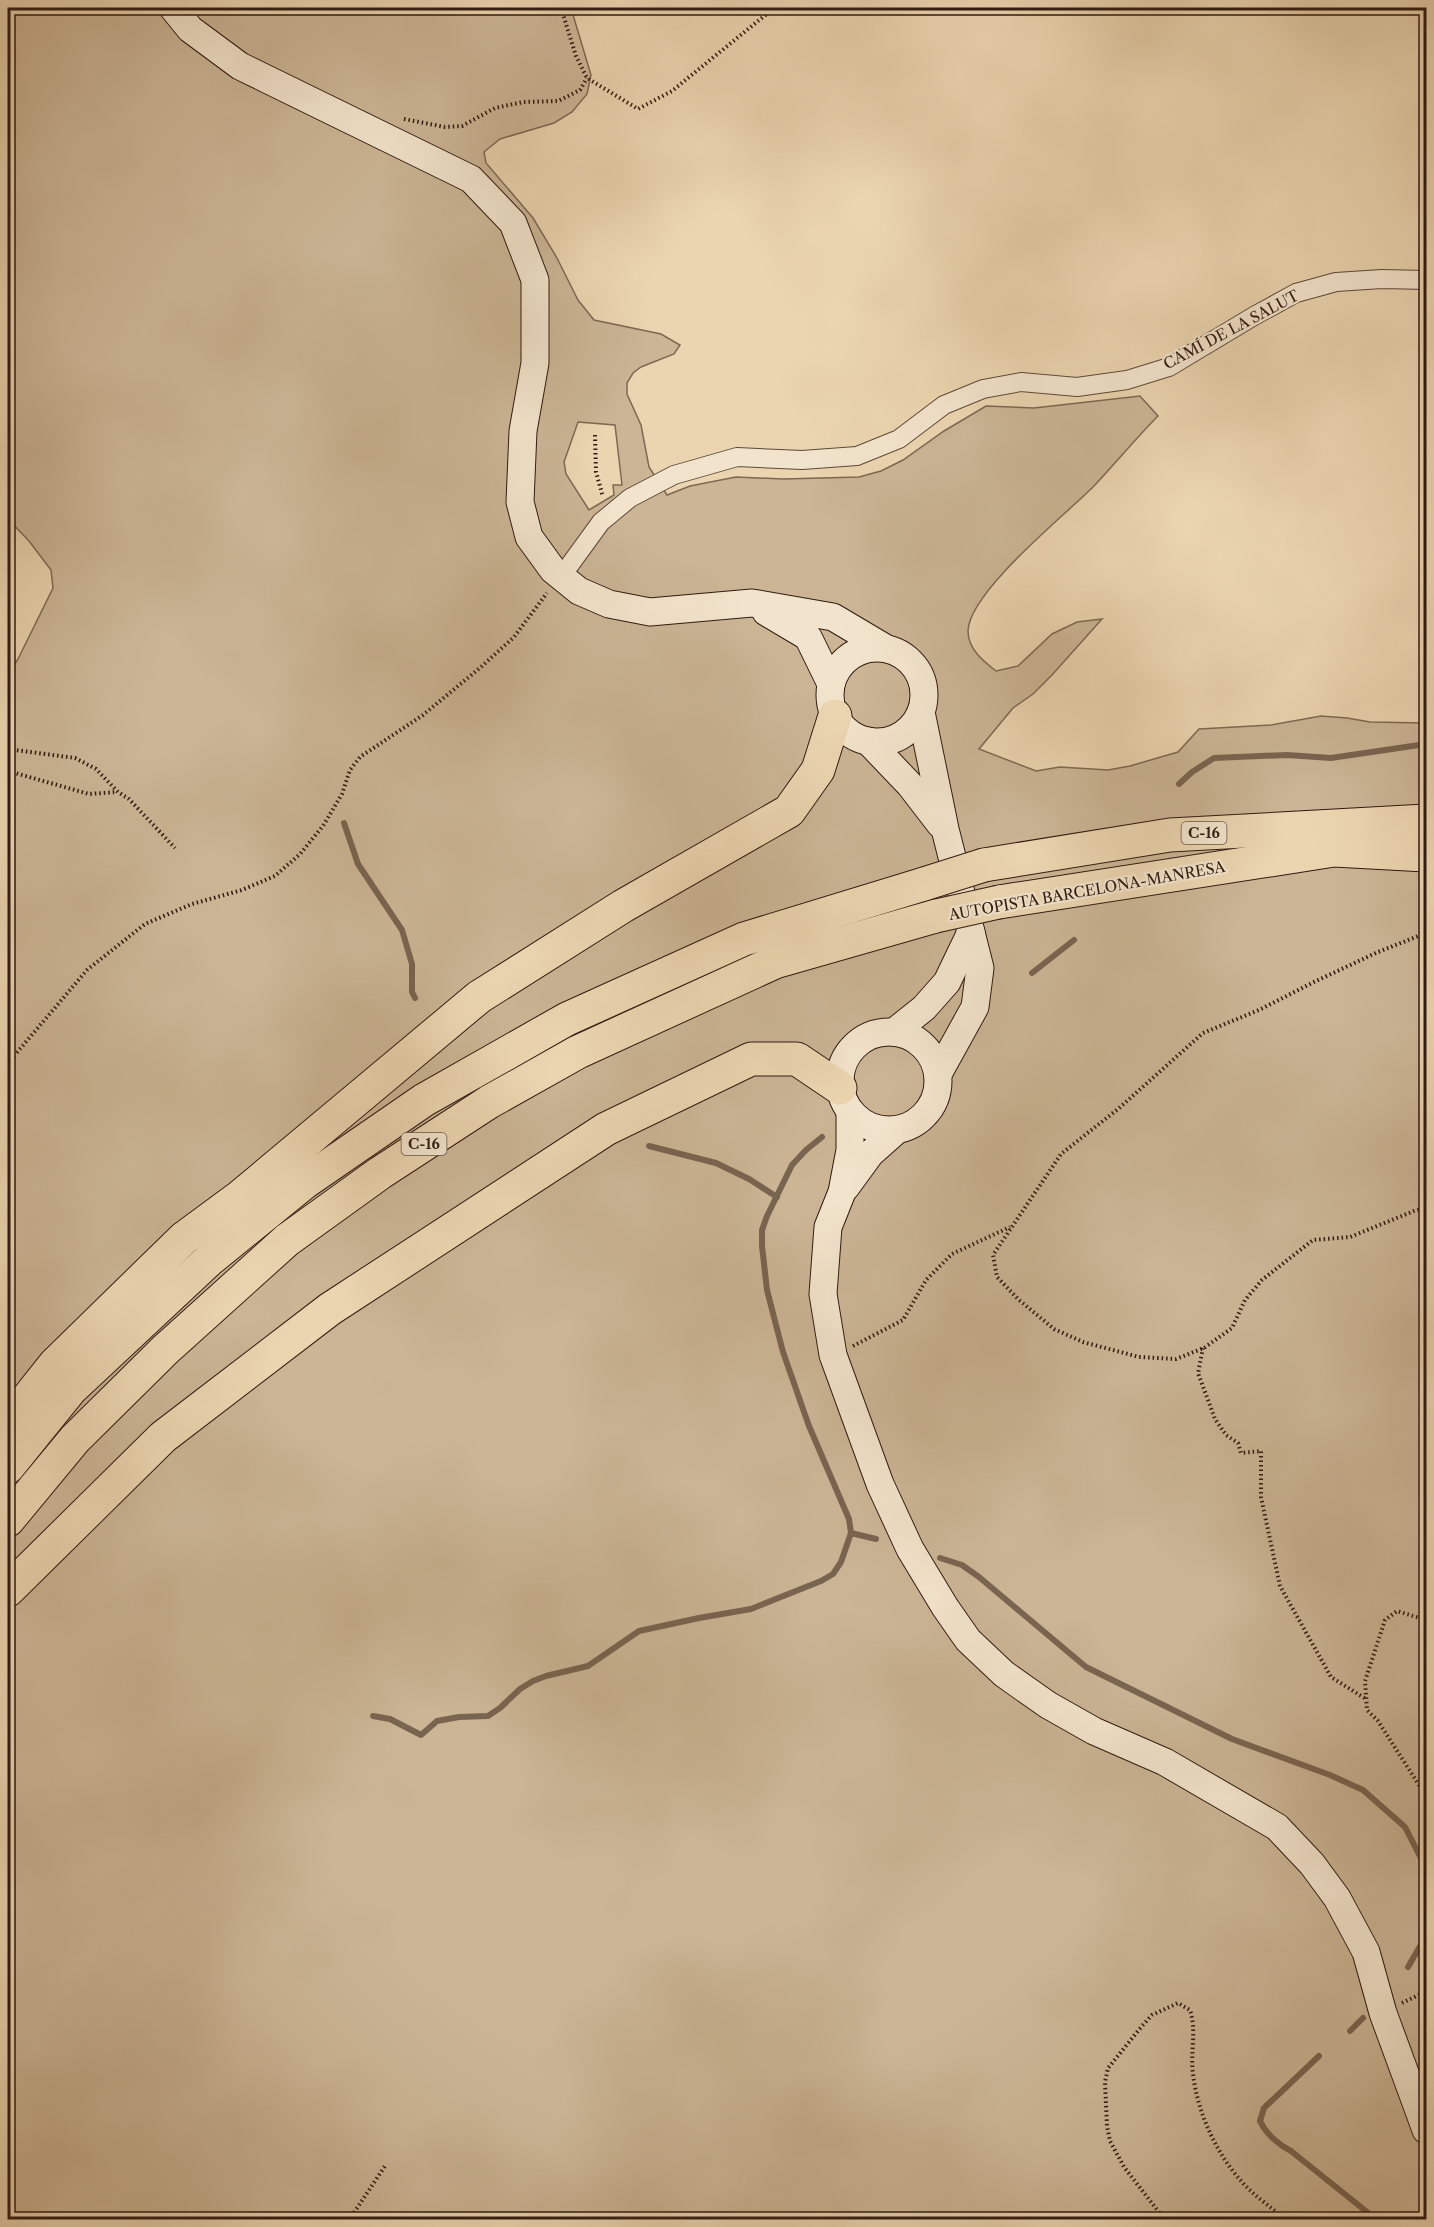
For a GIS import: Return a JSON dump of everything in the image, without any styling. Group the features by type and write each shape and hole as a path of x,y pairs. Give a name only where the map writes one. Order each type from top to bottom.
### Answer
{"highway":[{"path":"8,1423 55,1364 184,1238 241,1196 479,997 623,906 789,811 818,770 833,700"},
{"name":"C-16","path":"8,1467 71,1389 209,1260 305,1182 424,1100 567,1019 744,939 984,865 1170,836 1426,821"},
{"name":"AUTOPISTA BARCELONA-MANRESA","path":"8,1520 75,1439 165,1350 287,1240 380,1173 489,1102 578,1052 775,962 936,916 999,903 1334,850 1426,855"},
{"path":"8,1590 163,1437 292,1337 330,1309 606,1129 751,1059 797,1059 845,1100"}],"street":[{"path":"173,8 190,29 240,66 471,179 513,223 535,280 535,363 523,431 520,502 530,537 561,578 579,591 609,604 650,612 752,603 833,617 905,657 918,672 924,692 921,712 945,829 980,968 975,1007 938,1074"},
{"name":"CAMÍ DE LA SALUT","path":"561,578 601,522 630,498 674,475 738,457 802,460 857,456 899,439 944,405 983,389 1021,382 1077,387 1127,380 1168,367 1296,293 1336,282 1382,279 1426,280"},
{"path":"752,603 808,637 833,700 849,732 868,741 910,785 945,829"},
{"path":"833,700 839,668 852,655 868,649 887,649"},
{"path":"868,741 885,741 900,736 913,725 921,712"},
{"path":"894,1032 924,1008 947,982 971,932"},
{"path":"842,1192 870,1154 897,1130 915,1123 929,1110 937,1093 938,1074 930,1054 914,1038 894,1032 871,1034 853,1047 842,1066 850,1150 842,1192 828,1227 823,1294 833,1356 880,1484 910,1549 945,1607 969,1640 1004,1674 1048,1705 1094,1731 1165,1762 1277,1827 1312,1864 1337,1898 1366,1952 1383,2013 1426,2130"},
{"path":"845,1100 859,1121 871,1127 897,1130"}],"path":[{"path":"8,21 16,8"},
{"path":"561,8 576,56 587,78 638,109 672,91 774,8"},
{"path":"375,132 388,117 445,127 462,126 495,108 523,102 558,101 580,90 587,78"},
{"path":"595,435 596,472 601,494 612,513"},
{"path":"8,1063 87,970 145,924 192,904 242,890 275,876 300,854 323,826 342,794 350,770 360,757 423,715 514,637 542,598 561,578"},
{"path":"8,750 75,758 96,769 175,848"},
{"path":"8,771 88,794 118,792"},
{"path":"1426,933 1378,952 1259,1010 1203,1033 1118,1109 1061,1154 993,1255 997,1277 1019,1300 1054,1329 1083,1342 1139,1357 1176,1359 1204,1348 1232,1328 1245,1300 1263,1280 1313,1240 1350,1238 1426,1208"},
{"path":"833,1356 903,1320 926,1280 952,1254 1010,1227"},
{"path":"1204,1348 1198,1373 1215,1419 1226,1435 1238,1443 1241,1453 1261,1451 1261,1497 1280,1586 1331,1677 1366,1699"},
{"path":"1426,1620 1397,1611 1385,1620 1365,1682 1367,1710 1378,1721 1426,1796"},
{"path":"1165,2220 1124,2167 1110,2141 1106,2118 1105,2082 1108,2068 1152,2015 1178,2003 1190,2010 1194,2023 1192,2064 1196,2092 1225,2161 1253,2193 1285,2220"},
{"path":"349,2220 385,2166"}],"shaded area":[{"path":"8,8 571,8 591,75 587,94 572,112 554,123 500,139 484,152 486,163 533,218 578,300 594,320 661,334 680,345 674,354 641,367 633,373 627,383 627,394 641,425 649,467 667,495 690,486 736,477 783,479 859,477 881,471 903,460 944,431 986,406 1034,408 1140,396 1158,416 1093,487 1000,576 972,615 968,631 973,649 996,671 1018,666 1052,634 1077,622 1102,619 1033,694 1013,708 979,749 1036,771 1060,767 1108,770 1178,752 1199,729 1271,725 1321,716 1370,722 1426,723 1426,2219 8,2219 8,675 53,588 51,570 29,541 8,519","holes":["578,422 615,425 622,485 613,485 614,495 589,510 566,474 564,462"]}],"waterway":[{"path":"1179,784 1192,772 1214,758 1287,755 1331,758 1426,744"},
{"path":"344,823 358,864 402,930 412,964 412,992 415,998"},
{"path":"1032,973 1074,940"},
{"path":"373,1716 390,1719 421,1735 437,1721 459,1717 488,1716 533,1681 588,1666 639,1631 751,1609 833,1574 841,1562 851,1533 849,1519 809,1426 783,1352 767,1290 762,1246 762,1230 767,1216 792,1165 822,1137"},
{"path":"649,1146 716,1163 749,1179 777,1197"},
{"path":"851,1533 876,1539"},
{"path":"940,1558 962,1565 979,1577 1086,1667 1232,1739 1330,1775 1363,1790 1405,1827 1426,1868"},
{"path":"1408,1967 1426,1936"},
{"path":"1350,2031 1363,2018"},
{"path":"1319,2056 1264,2108 1260,2121 1269,2135 1377,2220"}]}
